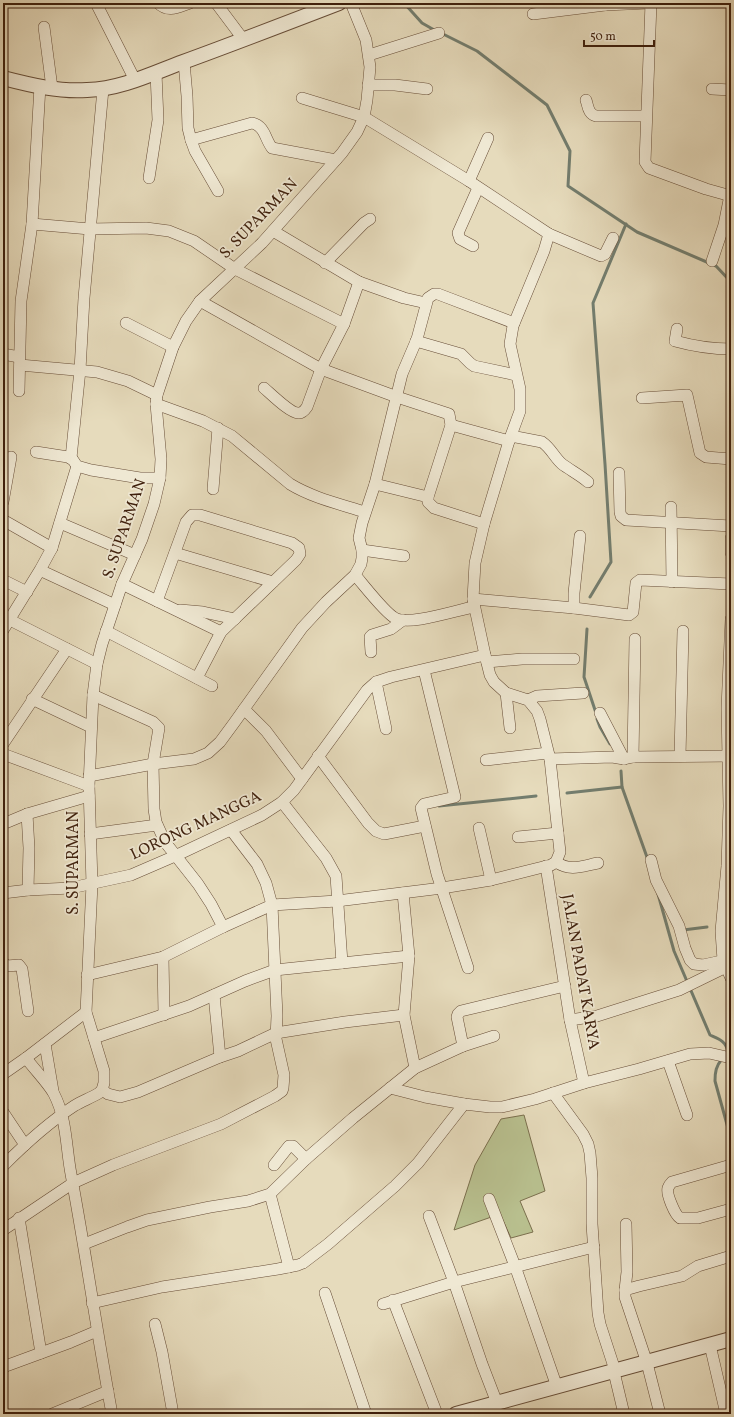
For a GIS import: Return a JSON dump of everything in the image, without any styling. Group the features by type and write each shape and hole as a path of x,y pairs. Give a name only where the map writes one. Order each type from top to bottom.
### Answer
{"street":[{"path":"96,3 135,80"},
{"path":"158,3 162,7 170,10 190,3"},
{"path":"216,3 244,39"},
{"path":"3,78 68,90 103,89 135,80 339,3"},
{"name":"S. SUPARMAN","path":"102,1090 104,1083 104,1071 86,1012 92,884 89,786 93,694 97,664 106,632 122,584 135,555 154,504 160,478 161,459 157,399 173,347 186,321 200,301 273,231 336,160 357,132 364,117 370,67 366,40 351,3"},
{"path":"533,14 604,4 650,3 644,159 646,166 649,168 706,189 730,196 724,225 712,261"},
{"path":"19,391 21,301 32,224 46,87 44,27"},
{"path":"369,55 439,33"},
{"path":"184,62 188,128 191,140 195,151 218,191"},
{"path":"149,178 158,120 156,72"},
{"path":"368,85 395,85 427,89"},
{"path":"3,630 52,548 60,523 74,462 84,298 103,89"},
{"path":"712,89 731,90"},
{"path":"302,98 364,117 468,181 549,234 601,256 605,254 613,238"},
{"path":"586,100 588,109 592,115 600,117 646,116"},
{"path":"191,140 252,123 260,126 272,148 336,160"},
{"path":"468,181 488,138"},
{"path":"473,246 460,239 458,233 478,188"},
{"path":"325,263 359,228 370,219"},
{"path":"32,224 90,229 146,228 169,231 194,242 235,269 344,324"},
{"path":"273,231 359,282 404,298 426,303"},
{"path":"88,975 163,957 223,927 272,905 337,901 442,888 491,880 556,862 560,852 558,833 549,756 540,719 537,711 528,700 506,693 494,682 490,675 473,603 475,563 484,524 520,411 520,389 510,344 514,323 544,251 549,234"},
{"path":"264,388 294,412 300,413 307,407 321,369 344,324 359,282"},
{"path":"3,824 89,786 153,764 194,759 208,753 220,742 302,628 326,602 355,575 361,564 362,550 360,535 365,512 375,484 402,374 416,341 426,303 430,296 438,294 514,323"},
{"path":"200,301 321,369 397,397 447,412 451,416 451,425 428,497 429,504 434,508 484,524"},
{"path":"126,323 173,347"},
{"path":"676,329 675,341 706,348 731,349"},
{"path":"416,341 461,354 474,366 516,375"},
{"path":"3,354 20,361 112,375 128,381 157,399 232,436 299,490 365,512"},
{"path":"642,398 687,395 700,453 706,457 731,459"},
{"path":"451,425 510,439 542,442 546,444 560,463 580,475 588,482"},
{"path":"212,489 218,428"},
{"path":"36,452 74,462 110,474 140,478 160,478"},
{"path":"3,502 11,457"},
{"path":"620,473 620,512 626,520 731,526"},
{"path":"375,484 428,497"},
{"path":"672,508 672,582"},
{"path":"156,601 186,522 192,515 195,514 295,544 300,551 299,556 221,632 197,678"},
{"path":"3,520 52,548"},
{"path":"60,523 135,555"},
{"path":"574,608 574,593 580,536"},
{"path":"731,538 731,553"},
{"path":"362,550 404,556"},
{"path":"175,553 273,582"},
{"path":"44,572 115,605"},
{"path":"355,575 386,611 394,618 403,620 419,619 473,603 574,608 629,615 633,612 635,588 637,582 640,580 731,584"},
{"path":"3,580 27,592"},
{"path":"122,584 221,632"},
{"path":"172,609 203,612 235,619"},
{"path":"731,619 729,708 730,806 726,923 726,962 731,978"},
{"path":"10,620 97,664"},
{"path":"371,652 370,637 372,635 391,629 403,620"},
{"path":"680,756 683,631"},
{"path":"106,632 212,686"},
{"path":"628,758 635,639"},
{"path":"3,744 67,649"},
{"name":"LORONG MANGGA","path":"3,893 71,888 131,875 262,815 282,802 294,790 349,713 367,690 376,682 386,678 424,670 486,659 574,659"},
{"path":"424,670 455,796 454,798 422,806 421,808 437,874 468,968"},
{"path":"376,682 386,729"},
{"path":"506,693 510,728"},
{"path":"528,700 537,696 583,693"},
{"path":"93,694 158,725 159,731 153,764 154,810 157,825 165,842 198,884 223,927"},
{"path":"32,699 91,727"},
{"path":"244,708 266,731 302,779"},
{"path":"600,713 628,758"},
{"path":"3,754 89,786"},
{"path":"318,756 368,823 376,831 384,834 425,826"},
{"path":"486,760 549,756 628,758 729,756"},
{"path":"282,802 336,876 342,963"},
{"path":"27,814 29,848 28,890"},
{"path":"90,834 157,825"},
{"path":"479,828 491,880"},
{"path":"3,1230 72,1183 120,1162 221,1124 276,1096 282,1091 284,1083 282,1059 277,1045 276,1033 277,1016 272,905 266,883 257,864 231,830"},
{"path":"518,837 558,833"},
{"path":"651,860 656,880 681,930 690,960 694,964 703,965 726,962"},
{"path":"556,862 564,867 571,868 598,863"},
{"name":"JALAN PADAT KARYA","path":"546,866 570,1020 584,1083"},
{"path":"403,893 409,956 404,1015 415,1068"},
{"path":"94,1038 164,1015 275,970 409,956"},
{"path":"163,957 164,1015"},
{"path":"3,962 7,966 19,965 22,969 28,1011"},
{"path":"570,1020 597,1016 691,985 726,962"},
{"path":"463,1046 457,1017 461,1011 565,986"},
{"path":"214,994 220,1057"},
{"path":"3,1074 86,1012"},
{"path":"3,1166 25,1145 62,1114 102,1090 114,1096 127,1095 238,1051 276,1033 345,1022 404,1015"},
{"path":"84,1244 147,1220 248,1201 270,1194 306,1159 415,1068 463,1046 494,1036"},
{"path":"44,1044 54,1093 62,1114 72,1183 84,1244 92,1303 112,1414"},
{"path":"390,1088 425,1097 464,1104 502,1107 535,1099 584,1083 690,1054 709,1053 726,1057"},
{"path":"26,1058 54,1093"},
{"path":"668,1061 687,1115"},
{"path":"552,1093 583,1134 588,1144 591,1163 592,1224 598,1313 611,1358 624,1414"},
{"path":"92,1303 162,1287 298,1265 312,1257 395,1186 418,1163 464,1104"},
{"path":"3,1112 25,1145"},
{"path":"274,1165 291,1145 294,1146 306,1159"},
{"path":"731,1165 672,1182 668,1188 675,1213 680,1218 698,1218 731,1209"},
{"path":"270,1194 289,1267"},
{"path":"489,1198 515,1266 557,1387"},
{"path":"429,1216 497,1403"},
{"path":"19,1218 41,1352"},
{"path":"626,1224 627,1272 625,1290 628,1307 647,1363 660,1414"},
{"path":"437,1414 388,1302 454,1282 594,1247"},
{"path":"625,1290 682,1276 698,1266 731,1256"},
{"path":"325,1293 366,1414"},
{"path":"155,1324 162,1352 173,1414"},
{"path":"3,1367 97,1331"},
{"path":"456,1414 731,1340"},
{"path":"710,1345 727,1400 726,1414"},
{"path":"52,1414 108,1392"}],"green space":[{"path":"524,1115 545,1191 520,1201 533,1232 511,1238 500,1214 454,1230 475,1165 501,1119"}],"waterway":[{"path":"404,3 422,23 436,31"},
{"path":"441,33 477,51 547,105 570,151 568,186 637,232 716,266 731,282"},
{"path":"590,597 611,562 593,303 626,224"},
{"path":"587,629 584,677 596,713"},
{"path":"597,719 610,744"},
{"path":"621,771 622,787 648,860"},
{"path":"567,793 622,787"},
{"path":"439,806 536,796"},
{"path":"658,894 674,951 710,1035 719,1039 726,1045 728,1052 725,1054"},
{"path":"683,930 707,927"},
{"path":"722,1059 716,1069 715,1081 731,1139"}]}
